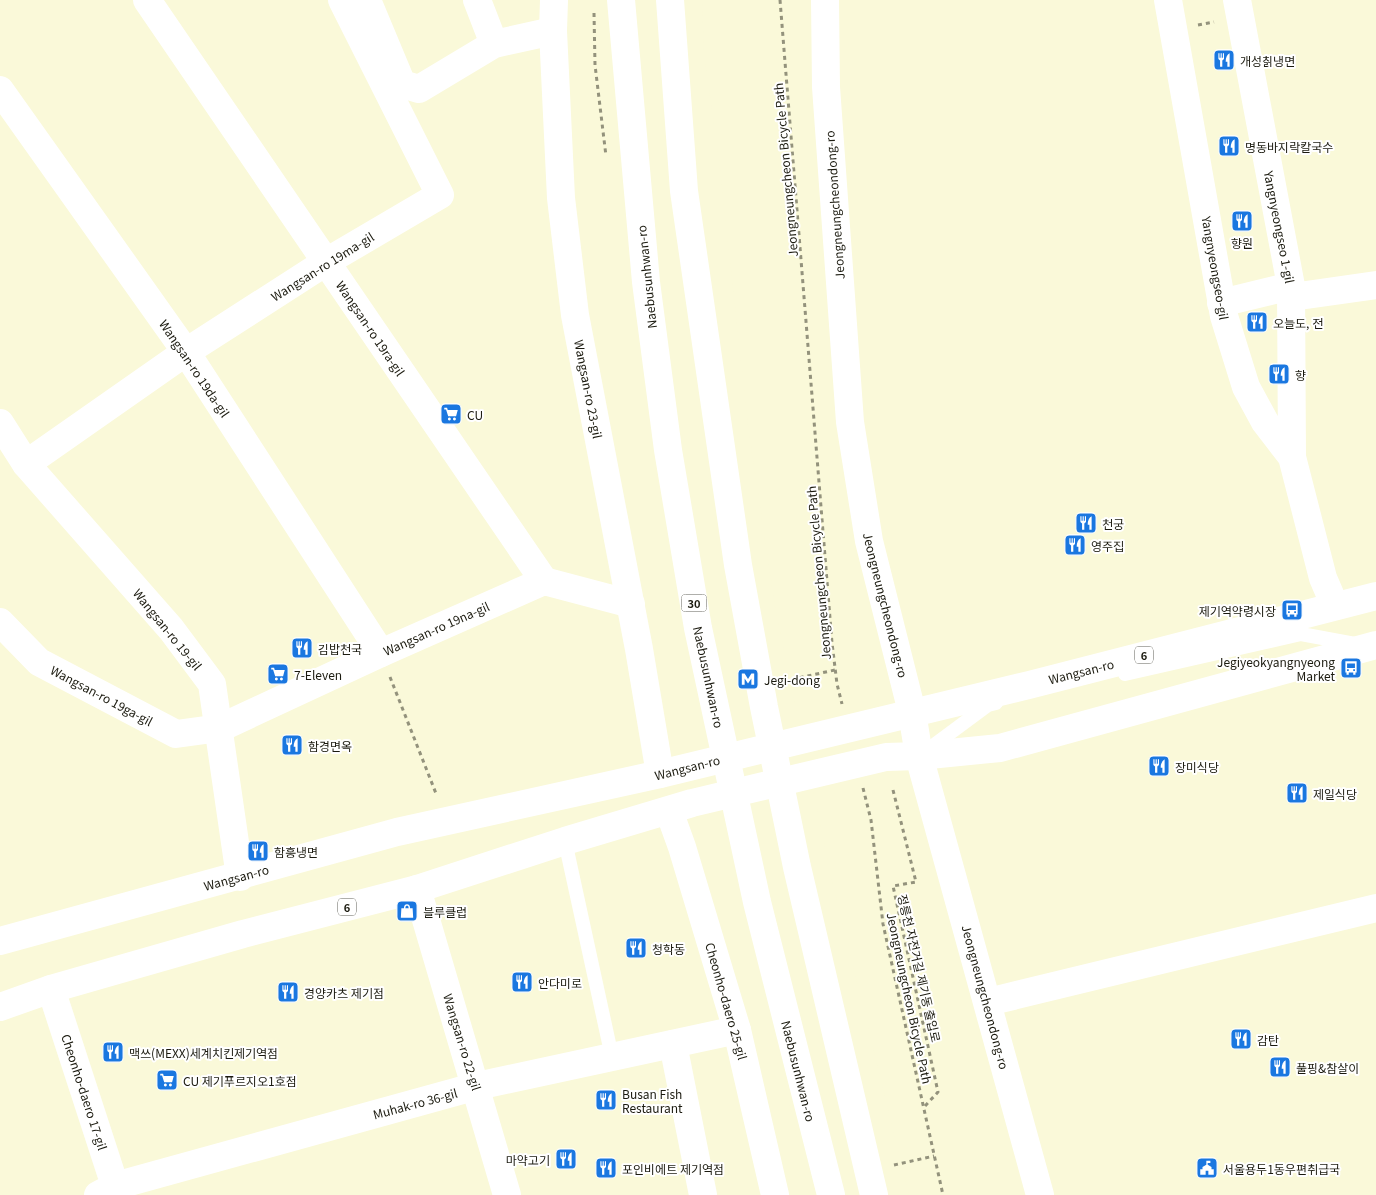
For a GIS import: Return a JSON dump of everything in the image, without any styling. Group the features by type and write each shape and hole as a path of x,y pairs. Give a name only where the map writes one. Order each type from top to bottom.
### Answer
{"main road":[{"name":"Wangsan-ro 19ra-gil","path":"147,0 544,581"},
{"name":"Wangsan-ro 19ma-gil","path":"26,464 186,352 326,262 440,195 342,0"},
{"path":"368,0 402,84 419,89 494,44 552,31"},
{"path":"477,0 494,44"},
{"name":"Wangsan-ro 23-gil","path":"554,0 552,31 561,198 575,315 631,604 660,774"},
{"name":"Naebusunhwan-ro","path":"621,0 646,282 668,450 698,628 757,902 831,1195"},
{"path":"670,0 684,191 738,565 764,707 797,866 874,1195"},
{"name":"Jeongneungcheondong-ro","path":"825,0 826,87 850,422 869,540 912,712 919,756 1040,1195"},
{"name":"Yangnyeongseo-gil","path":"1168,0 1221,303 1246,387 1265,422 1292,457 1323,578 1335,606"},
{"name":"Yangnyeongseo 1-gil","path":"1238,9 1292,292 1292,457"},
{"name":"Wangsan-ro 19da-gil","path":"0,90 186,352 381,653"},
{"path":"1221,303 1292,292 1376,286"},
{"name":"Wangsan-ro 19-gil","path":"0,423 26,464 171,629 212,684 220,728 240,877"},
{"path":"544,581 631,604"},
{"name":"Wangsan-ro 19na-gil","path":"220,728 381,653 544,581"},
{"name":"Wangsan-ro","path":"0,942 398,832 687,768 1376,596"},
{"name":"Wangsan-ro 19ga-gil","path":"0,622 39,662 176,734 220,728"},
{"name":"Wangsan-ro","path":"0,1008 51,989 243,934 417,889 565,840 680,807 886,756 919,756 1000,748 1373,646"},
{"name":"Cheonho-daero 25-gil","path":"680,807 682,847 737,1030 775,1195"},
{"name":"Wangsan-ro 22-gil","path":"417,889 507,1195"},
{"path":"988,1002 1376,908"},
{"name":"Cheonho-daero 17-gil","path":"51,989 110,1192"},
{"name":"Muhak-ro 36-gil","path":"110,1192 476,1086 737,1030"},
{"path":"673,1044 703,1195"}],"lane":[{"path":"1304,614 1376,608"},
{"name":"Wangsan-ro","path":"919,756 988,705 1301,634 1373,646"},
{"path":"565,840 612,1057"}],"path":[{"name":"Jeongneungcheon Bicycle Path","path":"780,0 832,643 837,684 844,711"},
{"path":"1173,30 1238,9"},
{"path":"381,653 440,804"},
{"name":"Jeongneungcheon Bicycle Path","path":"862,784 871,820 883,924 943,1195"},
{"name":"정릉천 자전거길 제기동 출입로","path":"893,790 916,882 892,886 938,1092 924,1107"}],"pier":[{"path":"611,0 702,0 704,54 719,160 748,426 775,607 831,876 909,1195 809,1195 701,690"}],"place":[{"name":"개성칡냉면","path":"1224,60"},
{"name":"명동바지락칼국수","path":"1229,146"},
{"name":"향원","path":"1242,221"},
{"name":"오늘도, 전","path":"1257,322"},
{"name":"향","path":"1279,374"},
{"name":"CU","path":"451,414"},
{"name":"천궁","path":"1086,523"},
{"name":"영주집","path":"1075,545"},
{"name":"제기역약령시장","path":"1292,610"},
{"name":"김밥천국","path":"302,648"},
{"name":"Jegiyeokyangnyeong Market","path":"1351,668"},
{"name":"7-Eleven","path":"278,674"},
{"name":"Jegi-dong","path":"748,679"},
{"name":"함경면옥","path":"292,745"},
{"name":"장미식당","path":"1159,766"},
{"name":"제일식당","path":"1297,793"},
{"name":"함흥냉면","path":"258,851"},
{"name":"블루클럽","path":"407,911"},
{"name":"청학동","path":"636,948"},
{"name":"안다미로","path":"522,982"},
{"name":"경양카츠 제기점","path":"288,992"},
{"name":"감탄","path":"1241,1039"},
{"name":"맥쓰(MEXX)세계치킨제기역점","path":"113,1052"},
{"name":"풀핑&참살이","path":"1280,1067"},
{"name":"CU 제기푸르지오1호점","path":"167,1080"},
{"name":"Busan Fish Restaurant","path":"606,1100"},
{"name":"마약고기","path":"566,1159"},
{"name":"포인비에트 제기역점","path":"606,1168"},
{"name":"서울용두1동우편취급국","path":"1207,1168"}]}
